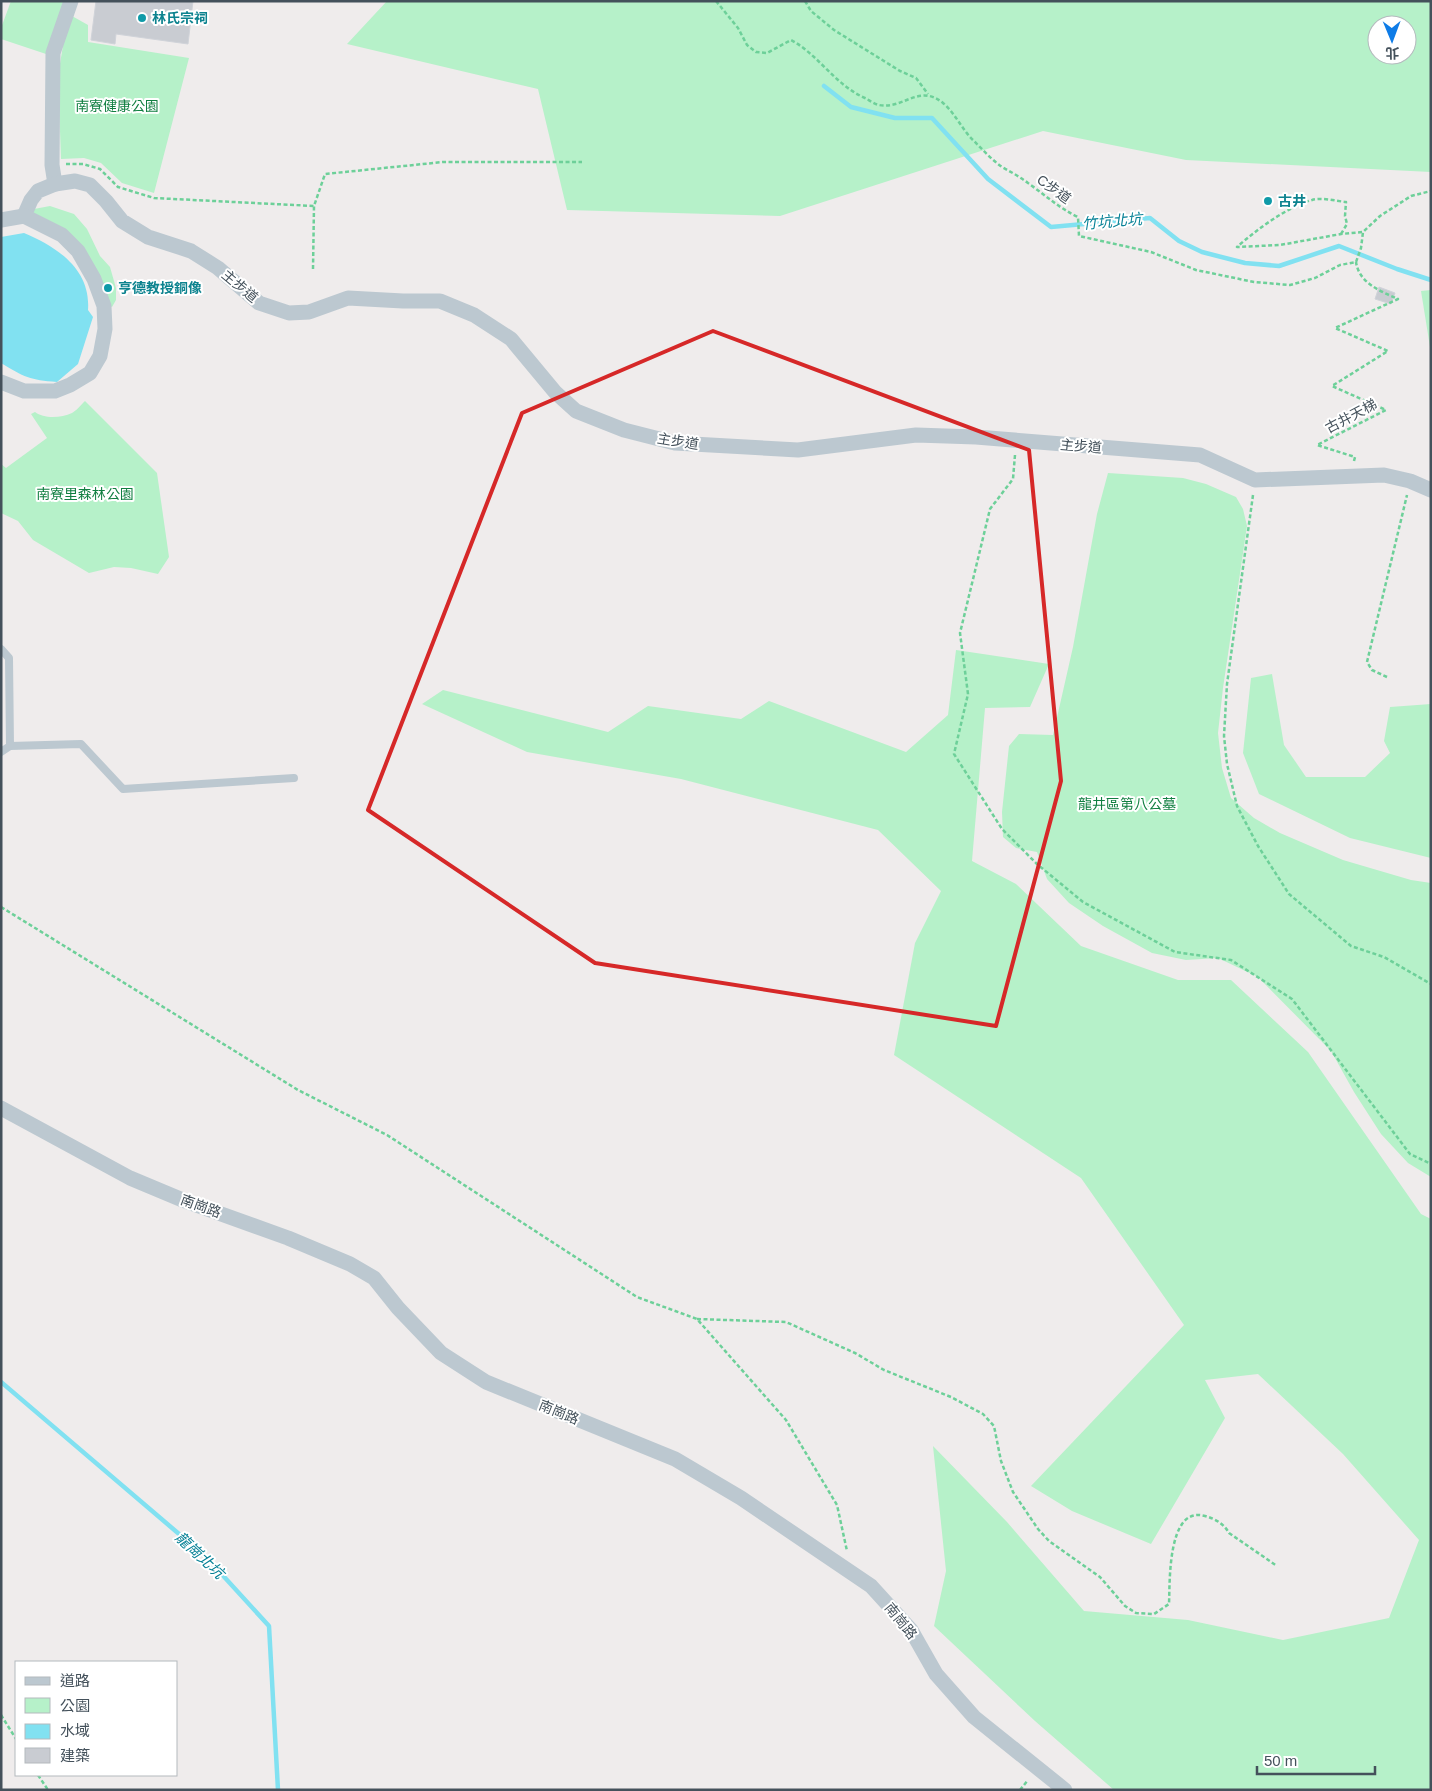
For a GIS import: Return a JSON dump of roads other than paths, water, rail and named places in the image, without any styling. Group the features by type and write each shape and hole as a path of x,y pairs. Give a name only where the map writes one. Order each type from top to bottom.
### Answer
{"street":[{"path":"55,184 52,165 53,53 71,1"},
{"name":"主步道","path":"24,216 31,200 38,191 55,184 75,181 90,186 106,201 122,222 148,237 191,251 218,268 259,303 289,313 309,312 348,298 440,301 474,315 511,339 555,392 576,410 624,430 675,443 798,450 916,435 976,437 1200,455 1255,480 1384,475 1410,481 1431,490"},
{"path":"1,220 24,216 62,235 78,251 94,279 104,306 105,329 100,356 90,373 70,385 55,391 24,391 1,382"},
{"name":"南崗路","path":"1,1108 130,1178 185,1201 288,1238 350,1264 374,1278 398,1308 441,1353 486,1382 675,1459 742,1498 871,1586 911,1630 936,1674 974,1717 1065,1790"}],"lane":[{"path":"1,649 9,658 10,746"},
{"path":"1,752 10,746 81,744 123,789 294,778"}],"water":[{"path":"24,233 48,245 70,261 84,283 88,310 93,317 78,364 57,382 28,377 1,363 1,237"}],"waterway":[{"name":"竹坑北坑","path":"824,86 851,107 895,118 932,118 988,179 1051,227 1150,218 1179,241 1202,252 1245,263 1279,266 1339,246 1431,280"},
{"name":"龍崗北坑","path":"1,1382 206,1557 269,1626 278,1790"}],"place":[{"name":"林氏宗祠","path":"142,18"},
{"name":"古井","path":"1268,201"},
{"name":"亨德教授銅像","path":"108,288"}],"park label":[{"name":"南寮健康公園","path":"117,106"},
{"name":"南寮里森林公園","path":"85,494"},
{"name":"龍井區第八公墓","path":"1127,804"}]}
